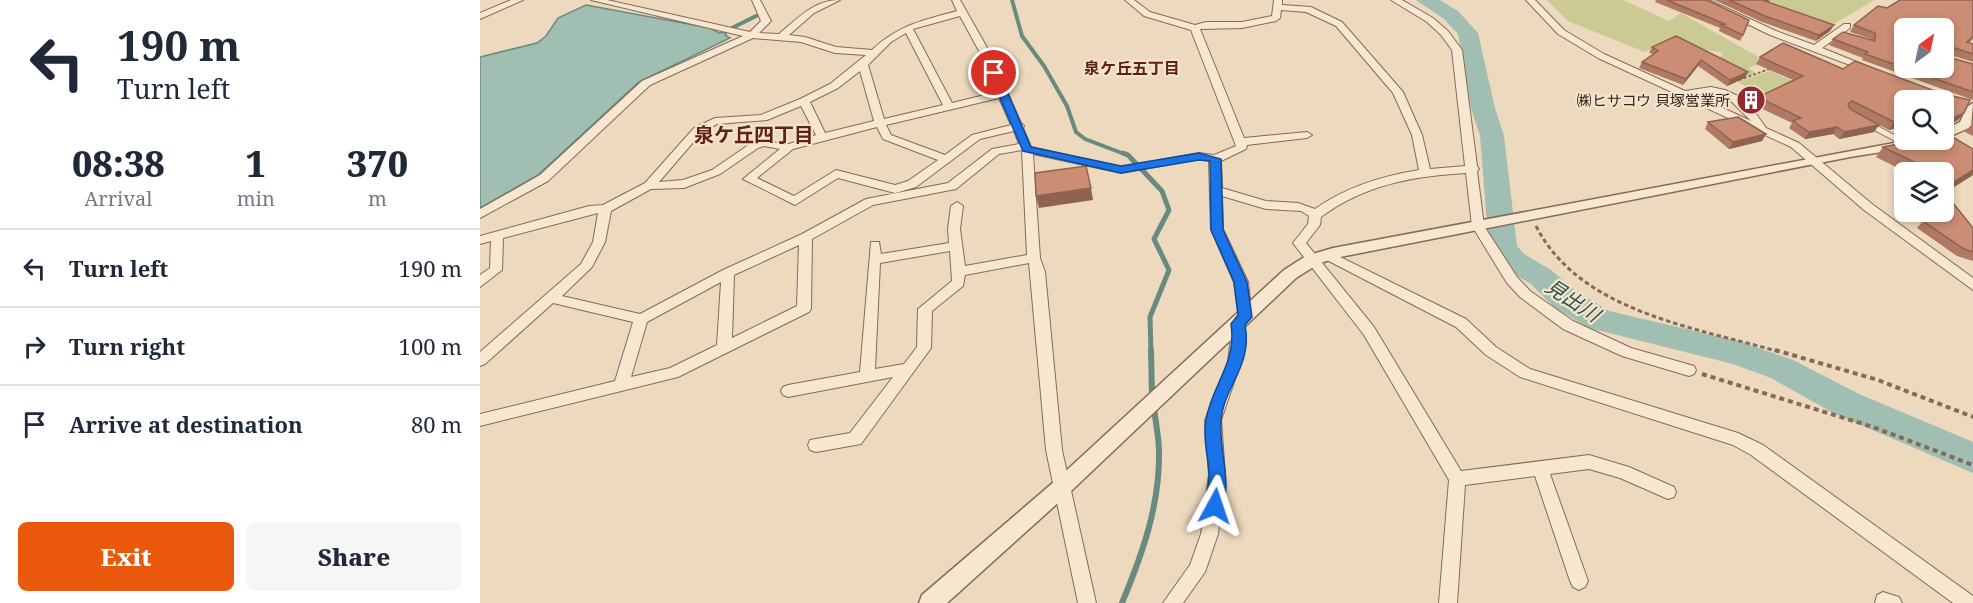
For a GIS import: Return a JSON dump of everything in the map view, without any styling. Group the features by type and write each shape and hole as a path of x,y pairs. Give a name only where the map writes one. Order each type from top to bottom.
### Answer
{"street":[{"path":"480,16 519,0"},
{"path":"595,0 726,27 752,35 802,39 835,50 872,53"},
{"path":"480,214 544,178 646,83 752,35 765,21 756,0"},
{"path":"782,37 811,10 836,0"},
{"path":"956,0 1019,126 1026,148 1034,258 1038,272 1054,450 1087,603"},
{"path":"1129,0 1147,14 1195,28 1206,25 1242,25 1276,18 1279,4 1308,9 1339,24 1398,92 1417,135 1425,171"},
{"path":"1395,0 1426,16 1450,38 1457,50 1478,226 1512,280 1525,294 1568,325 1627,352 1689,370"},
{"path":"1530,0 1561,32 1601,56 1796,145 1868,207 1973,285"},
{"path":"1702,0 1815,49 1875,71"},
{"path":"480,240 589,210 605,209 648,186 698,130 715,121 763,118 804,101 834,86 863,64 872,53 908,28 963,12"},
{"path":"908,28 949,107"},
{"path":"552,298 641,319 728,273 806,237 870,201 952,186 996,151 1026,148 1121,170 1199,156 1215,159 1242,147 1195,28"},
{"path":"1815,49 1836,32 1847,31"},
{"path":"863,64 880,123 887,137 946,159"},
{"path":"1685,94 1714,90 1749,110 1756,117 1762,130"},
{"path":"1003,94 822,136 789,147 749,179 795,201 836,174 895,189 912,184 976,137 1019,126"},
{"path":"804,101 822,136"},
{"path":"1954,134 1966,124 1969,104"},
{"path":"1240,142 1306,135"},
{"path":"648,186 684,184 716,172 754,146 764,143 789,147"},
{"path":"930,603 1062,487 1290,274 1320,257 1894,147"},
{"path":"1172,603 1199,566 1215,506 1217,474 1213,423 1218,401 1234,370 1241,340 1241,282 1217,230 1215,159"},
{"path":"1473,169 1425,171 1352,191 1333,200 1315,215 1314,225 1299,243 1320,257 1461,323 1491,351 1525,373 1738,440 1757,450 1968,603"},
{"path":"1217,190 1270,207 1295,205 1309,209 1315,215"},
{"path":"816,445 855,439 924,348 925,309 958,283 959,272 954,229 957,206"},
{"path":"480,360 586,267 599,242 605,209"},
{"path":"480,282 496,270 497,235"},
{"path":"480,420 673,373 804,309 806,237"},
{"path":"867,378 875,245"},
{"path":"874,260 956,246"},
{"path":"1320,257 1369,331 1456,479 1448,603"},
{"path":"959,272 1034,258"},
{"path":"724,348 728,273"},
{"path":"621,385 641,319"},
{"path":"788,391 908,369"},
{"path":"1456,479 1589,462 1623,472 1668,492"},
{"path":"1540,468 1579,580"}],"lane":[{"path":"1866,123 1894,138"}],"path":[{"path":"1714,90 1772,68"},
{"path":"1532,216 1543,243 1557,262 1608,299 1633,309 1878,380 1973,417"},
{"path":"1689,370 1923,443 1973,465"}],"green space":[{"path":"1547,0 1623,0 1669,21 1681,13 1758,57 1757,65 1748,68 1756,73 1745,76 1717,58 1723,55 1720,52 1699,50 1670,39 1645,52 1568,21"},
{"path":"1766,0 1874,0 1827,28"},
{"path":"1770,71 1795,82 1769,100 1738,82"}],"shaded area":[{"path":"586,5 710,28 719,33 727,32 725,35 730,38 639,82 538,175 480,208 480,57 537,43 546,36 558,18"}],"building":[{"path":"1667,0 1707,0 1749,20 1743,35 1721,25 1725,24"},
{"path":"1729,0 1768,0 1765,1 1834,25 1819,35 1765,16"},
{"path":"1900,0 1973,0 1973,36 1967,42 1973,44 1973,54 1954,48 1954,18 1894,18 1894,64 1833,39 1843,32 1875,41 1875,33 1854,25 1878,6 1887,8"},
{"path":"1676,36 1748,72 1730,80 1701,60 1686,79 1642,62 1658,51 1652,47"},
{"path":"1783,43 1843,69 1855,61 1894,76 1894,78 1900,78 1932,90 1894,90 1894,122 1852,101 1848,104 1850,109 1879,125 1844,132 1837,127 1809,132 1793,121 1801,118 1758,97 1803,76 1760,57"},
{"path":"1954,59 1973,64 1973,92 1933,78 1954,78"},
{"path":"1954,96 1970,100 1964,113 1954,118"},
{"path":"1738,117 1766,134 1733,142 1708,122"},
{"path":"1954,138 1973,149 1973,170 1954,182 1954,162 1914,162 1883,147 1894,145 1894,150 1954,150"},
{"path":"1086,166 1091,188 1036,196 1035,173"},
{"path":"1954,204 1973,228 1973,252 1964,249 1924,222 1954,222"}],"waterway":[{"path":"1012,0 1022,36 1044,66 1067,106 1076,132 1085,139 1127,155"},
{"name":"見出川","path":"1426,0 1451,15 1468,33 1483,108 1492,136 1503,248 1514,261 1541,277 1565,299 1600,320 1738,353 1782,369 1847,404 1973,458"},
{"path":"726,31 756,16"},
{"path":"1123,153 1128,155 1162,191 1169,210 1154,239 1169,270 1150,317 1151,352"},
{"path":"1151,350 1152,397"},
{"path":"1122,603 1143,548 1153,510 1159,472 1154,406"}],"place":[{"name":"㈱ヒサコウ 貝塚営業所","path":"1751,100"}],"district":[{"name":"泉ケ丘五丁目","path":"1132,68"},
{"name":"泉ケ丘四丁目","path":"754,134"}],"route":[{"path":"994,73 1019,126 1027,149 1121,170 1199,156 1215,159 1217,230 1241,282 1245,317 1238,324 1241,340 1234,370 1218,401 1213,423 1217,474 1215,506"}]}
